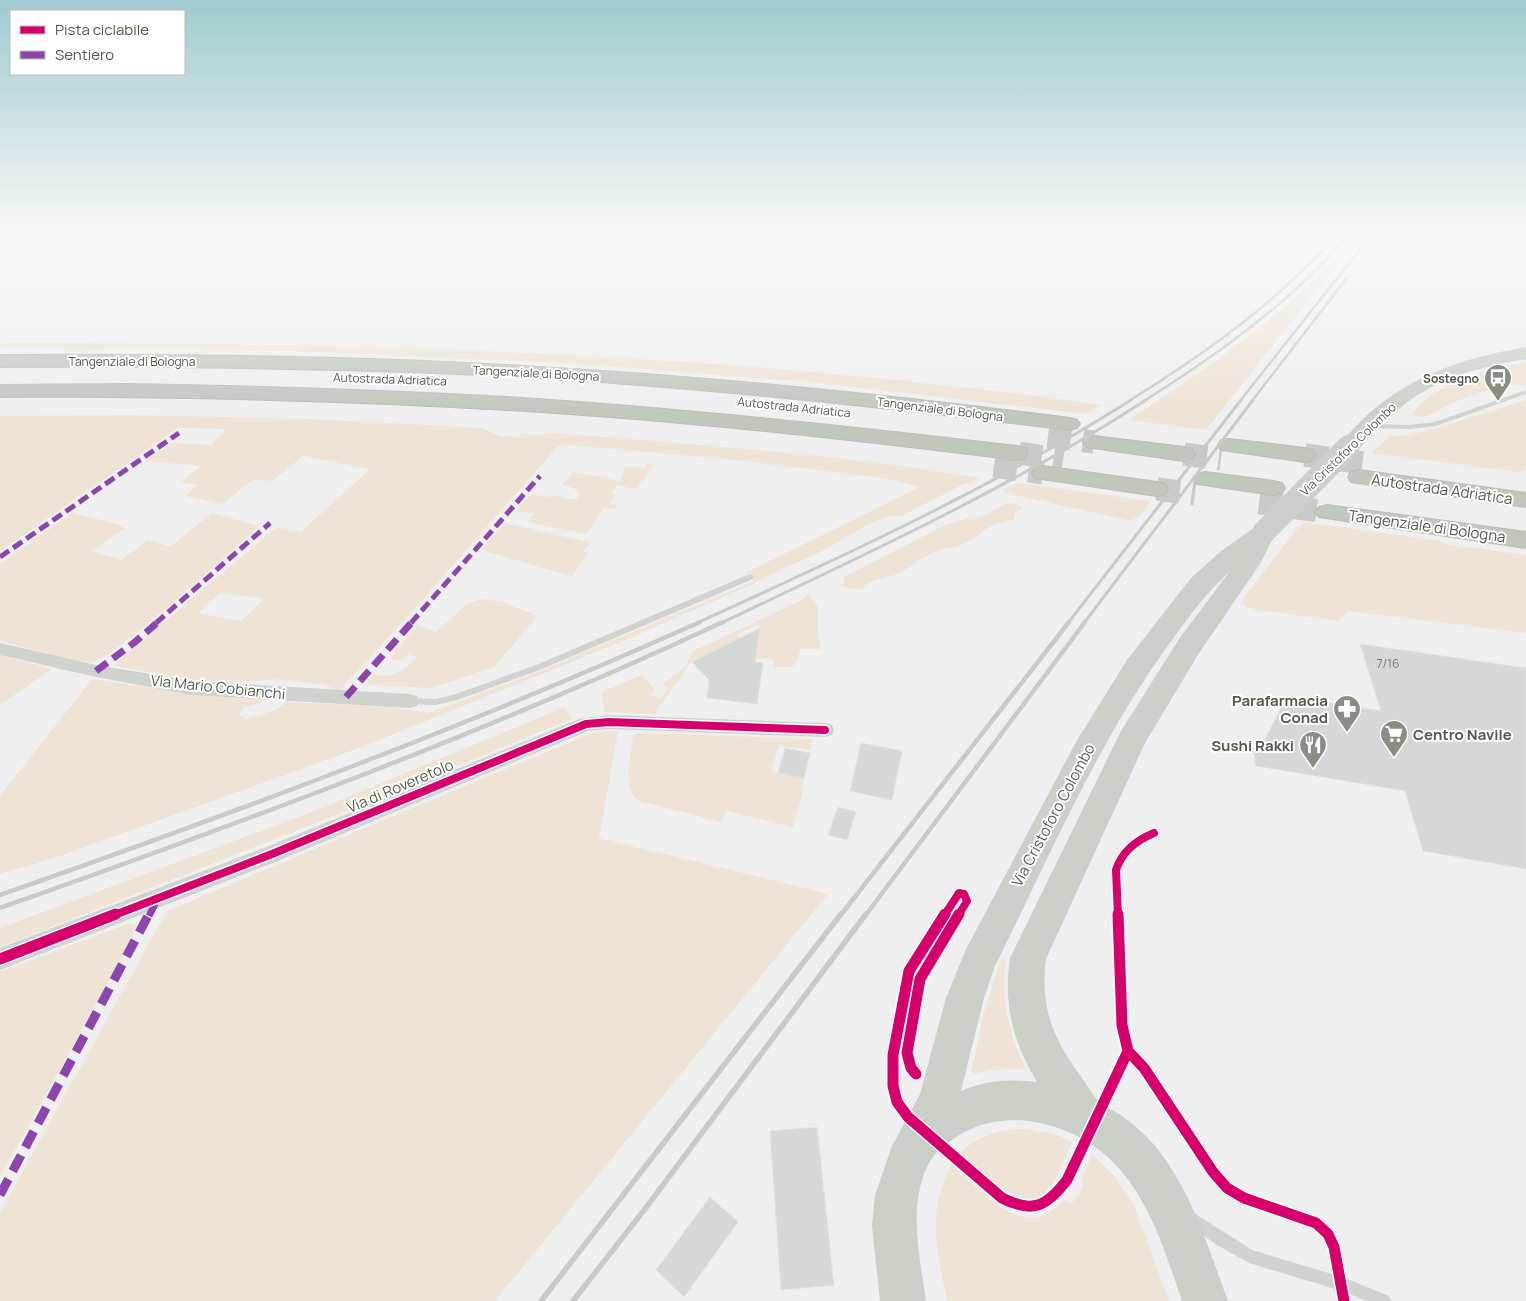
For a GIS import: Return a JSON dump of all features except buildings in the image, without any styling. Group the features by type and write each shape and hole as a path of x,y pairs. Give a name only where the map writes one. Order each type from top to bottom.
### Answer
{"highway":[{"name":"Tangenziale di Bologna","path":"0,361 123,360 312,363 554,374 777,391 1070,424"},
{"name":"Autostrada Adriatica","path":"0,374 258,374 504,384 759,403 1048,436"},
{"name":"Autostrada Adriatica","path":"0,391 261,393 512,404 759,423 1017,453"},
{"path":"0,405 157,405 282,408 511,418 763,439 994,466"},
{"path":"1094,442 1189,447 1112,430"},
{"path":"1225,452 1300,462"},
{"path":"1043,473 1162,481 1063,460"},
{"name":"Autostrada Adriatica","path":"1526,485 1364,471 1526,500"},
{"path":"1200,486 1266,508"},
{"name":"Tangenziale di Bologna","path":"1334,505 1526,540"},
{"name":"Autostrada Adriatica","path":"1334,505 1526,522"}],"main road":[{"name":"Via Cristoforo Colombo","path":"903,1301 895,1248 895,1211 902,1177 916,1144 932,1116 940,1094 965,998 979,961 1035,849 1109,712 1137,667 1190,595 1229,558 1266,508 1348,447 1368,426 1397,401 1435,379 1481,362 1526,353"},
{"name":"Via Cristoforo Colombo","path":"1084,1116 1049,1067 1035,1036 1025,994 1025,972 1028,958 1132,739 1189,646 1248,564 1266,508"},
{"name":"Via Cristoforo Colombo","path":"916,1144 933,1127 948,1117 978,1104 1010,1099 1051,1103 1094,1121 1136,1156 1168,1202 1205,1301"}],"street":[{"name":"Via Mario Cobianchi","path":"0,649 96,671 192,688 410,701"},
{"name":"Via di Roveretolo","path":"0,959 272,854 586,724 609,722 825,730"}],"lane":[{"path":"1368,426 1409,428 1436,424 1526,392"},
{"path":"410,701 436,702 454,698 575,652 750,577"},
{"path":"1168,1202 1228,1244 1249,1256 1345,1285 1384,1301"}],"shaded area":[{"path":"1300,294 1313,294 1206,430 1129,420 1210,365"},
{"path":"0,344 283,345 557,354 829,373 965,387 1101,405 1085,414 819,383 578,364 297,351 69,350 47,347 0,347"},
{"path":"1526,362 1526,385 1507,385 1484,391 1426,416 1422,417 1413,414 1434,393 1448,385 1480,373"},
{"path":"1526,400 1526,470 1519,472 1371,453 1391,436 1409,435 1434,429"},
{"path":"131,415 310,419 482,428 500,436 518,437 520,434 540,435 556,433 715,446 821,456 980,478 964,484 901,516 892,516 871,523 820,552 753,584 621,642 359,748 60,856 0,874 0,796 92,679 208,696 264,699 261,703 244,707 239,715 246,719 276,710 286,702 394,707 429,713 538,672 754,581 745,573 920,487 889,479 727,459 568,445 557,447 410,614 340,690 319,684 274,679 235,683 195,680 116,666 115,664 273,530 279,528 301,532 370,469 303,456 271,482 254,479 222,504 186,496 197,485 181,482 201,466 145,461 172,443 211,445 226,429 178,428 0,551 0,416","holes":["221,592 263,599 241,621 198,613"]},
{"path":"647,463 654,465 637,489 617,485 611,494 615,495 610,503 618,505 614,509 604,508 586,534 528,522 534,514 516,511 531,494 577,499 580,495 573,487 562,485 573,472 620,481 625,466 644,468"},
{"path":"1017,483 1150,501 1141,515 1131,521 1002,492"},
{"path":"1015,503 1021,506 1021,510 1015,513 1014,520 998,523 960,545 930,554 904,571 871,582 862,590 842,587 840,585 844,583 844,577 945,525 968,518 980,518 1005,504"},
{"path":"72,513 118,524 125,528 92,551 121,560 148,540 170,547 212,513 259,526 147,624 122,644 92,662 70,660 0,640 0,564"},
{"path":"1304,522 1526,555 1526,633 1349,611 1338,621 1251,609 1242,605 1242,600"},
{"path":"505,523 592,543 583,551 588,553 572,576 481,550"},
{"path":"808,595 818,605 817,630 821,649 800,649 798,660 792,667 773,667 774,660 755,659 760,628 757,625 737,634 740,638 692,662 685,669 683,675 655,714 605,712 601,692 642,675 654,689 651,695 661,698 667,689 663,684 687,665 691,652 798,602"},
{"path":"482,599 502,602 538,616 494,667 432,688 366,685 374,674 386,676 397,673 416,659 416,656 410,654 399,660 393,660 390,657 417,625 436,632 467,604"},
{"path":"0,655 52,669 0,705"},
{"path":"565,707 571,719 387,795 0,947 0,928 309,813"},
{"path":"618,731 599,838 828,894 495,1301 0,1301 0,1212 167,911 592,733"},
{"path":"637,733 812,739 811,750 779,745 771,771 804,778 802,795 793,827 726,811 721,822 639,801 633,795 630,788 628,771 633,737"},
{"path":"130,923 136,925 130,943 0,1177 0,972"},
{"path":"1001,959 1006,960 1004,988 1007,1016 1014,1043 1026,1068 991,1070 973,1074 971,1072 984,1013"},
{"path":"1028,1129 1060,1136 1072,1142 1052,1185 1038,1197 1027,1198 1014,1195 1001,1188 960,1153 975,1141 991,1134 1009,1130"},
{"path":"1092,1154 1115,1177 1134,1205 1169,1301 947,1301 937,1248 936,1216 943,1183 951,1165 1001,1206 1021,1216 1031,1218 1042,1216 1063,1200 1072,1203 1083,1188 1082,1179"}],"tunnel":[{"path":"1048,436 1094,442"},
{"path":"1019,453 1063,460"},
{"path":"1184,454 1221,459"},
{"path":"1305,455 1370,464"},
{"path":"994,466 1043,473"},
{"path":"1157,489 1195,494"},
{"path":"1259,503 1327,512"}],"railway":[{"path":"1129,401 1235,329 1277,294"},
{"path":"1144,401 1211,357 1254,325 1291,294"},
{"path":"1240,401 1325,294"},
{"path":"1252,401 1335,294"},
{"path":"697,623 918,519 1026,462 1131,400"},
{"path":"721,623 991,491 1095,432 1146,400"},
{"path":"1068,623 1241,400"},
{"path":"1084,623 1253,400"},
{"path":"0,895 177,832 353,766 614,660 700,622"},
{"path":"0,908 365,774 545,701 723,622"},
{"path":"840,916 1069,622"},
{"path":"865,916 1085,622"},
{"path":"541,1301 841,914"},
{"path":"573,1301 645,1209 866,914"}],"marked path":[{"path":"0,557 179,433"},
{"path":"346,697 540,476"},
{"path":"96,671 135,642 270,523"},
{"path":"0,1195 158,898"}],"cycle path":[{"path":"0,959 272,854 586,724 609,722 825,730"},
{"path":"1154,833 1130,847 1121,858 1116,870 1122,1025 1128,1051 1144,1068 1213,1172 1227,1188 1244,1198 1316,1223 1328,1234 1334,1247 1344,1301"},
{"path":"916,1074 911,1068 907,1053 920,979 967,901 964,894 959,893 909,971 893,1055 893,1086 897,1102 908,1117 1002,1198 1022,1206 1031,1207 1039,1205 1053,1196 1067,1180 1128,1051"}],"place":[{"name":"Sostegno","path":"1498,402"},
{"name":"Parafarmacia Conad","path":"1347,733"},
{"name":"Centro Navile","path":"1394,758"},
{"name":"Sushi Rakki","path":"1313,769"}]}
